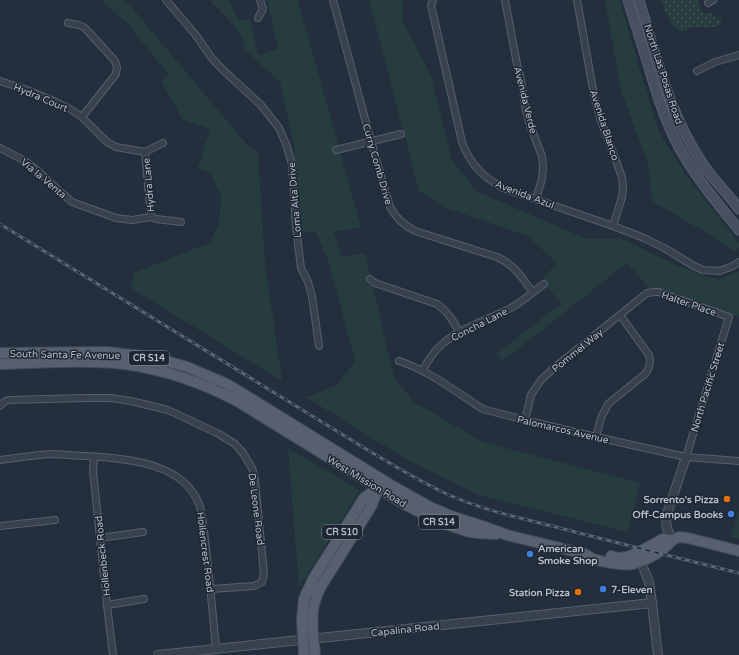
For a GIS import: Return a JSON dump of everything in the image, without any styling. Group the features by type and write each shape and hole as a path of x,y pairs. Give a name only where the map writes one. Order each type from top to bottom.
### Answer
{"main road":[{"name":"North Las Posas Road","path":"628,0 657,93 674,137 700,180 739,230"},
{"name":"North Las Posas Road","path":"639,0 663,81 678,119 703,165 739,209"},
{"name":"South Santa Fe Avenue","path":"0,353 107,352 140,356 172,363 204,374 226,384 281,422"},
{"name":"South Santa Fe Avenue","path":"0,364 84,362 130,365 153,369 197,382 281,422"},
{"name":"West Mission Road","path":"281,422 381,484 451,516 507,535 585,554 593,559 621,564 641,562 667,547 672,540"},
{"name":"CR S10","path":"315,655 312,621 316,598 320,588 372,505 381,484"},
{"name":"CR S10","path":"304,655 302,620 304,599 313,579 364,498 381,484"},
{"name":"West Mission Road","path":"585,554 596,553 619,558 627,557 637,554 662,539 672,540 679,537 739,551"}],"street":[{"name":"Loma Alta Drive","path":"166,0 195,34 211,57 261,105 279,128 292,164 296,227 301,268 308,282 312,296 320,346"},
{"path":"258,18 263,9 260,0"},
{"name":"Curry Comb Drive","path":"333,0 371,142 394,216 400,223 415,231 497,257 507,262 515,268 533,292"},
{"name":"Avenida Azul","path":"433,0 431,5 465,152 477,169 492,182 503,188 644,238 703,270 720,271 739,262"},
{"name":"Avenida Verde","path":"505,0 526,111 542,156 542,179 536,199"},
{"name":"Avenida Blanco","path":"577,0 594,95 601,121 622,178 622,197 613,226"},
{"path":"68,23 85,28 115,61 117,67 116,74 82,117"},
{"path":"697,71 715,62 739,55"},
{"name":"Hydra Court","path":"0,81 27,90 70,109 82,117 107,142 116,147 145,152"},
{"path":"336,150 401,134"},
{"path":"145,152 162,143"},
{"name":"Via la Venta","path":"0,148 25,161 72,202 116,218 132,220 151,217 181,222"},
{"name":"Hydra Lane","path":"145,152 151,217"},
{"path":"370,279 375,283 437,304 445,309 459,332"},
{"name":"Concha Lane","path":"422,370 438,347 448,339 459,332 523,301 544,284"},
{"name":"Halter Place","path":"648,293 659,292 729,317"},
{"name":"Pommel Way","path":"524,420 531,395 541,380 555,367 648,293"},
{"path":"596,437 601,418 608,404 645,374 648,371 651,362 649,355 620,315"},
{"name":"North Pacific Street","path":"686,457 729,317"},
{"name":"Palomarcos Avenue","path":"399,361 422,370 486,410 686,457 739,461"},
{"name":"De Leone Road","path":"0,406 9,400 110,398 131,401 168,410 219,434 235,444 243,453 252,468 255,480 264,574 262,582 254,586 211,589"},
{"name":"Hollencrest Road","path":"0,460 52,454 112,458 139,462 174,474 190,488 199,504 202,518 211,589 216,649"},
{"name":"Hollenbeck Road","path":"94,457 93,471 113,655"},
{"path":"672,540 666,524 667,514 686,457"},
{"path":"0,526 55,520"},
{"path":"100,538 143,532"},
{"path":"641,562 649,582 658,655"},
{"path":"107,605 144,599"},
{"name":"Capalina Road","path":"158,655 652,603"}],"green space":[{"path":"101,0 124,0 128,3 243,140 258,154 265,263 282,381 131,288 134,273 209,243 219,225 221,196 210,173 198,168 210,129 183,120 161,81 168,74 127,23"},
{"path":"209,0 228,0 240,21 249,19 258,55 278,49 267,0 298,0 361,227 334,232 341,257 365,253 394,377 414,402 483,442 640,483 628,532 479,495 404,458 306,397 337,385 355,361 328,260 316,232 301,233 294,144 280,82 245,50 241,35 230,21"},
{"path":"369,0 402,0 403,23 431,75 452,160 476,191 587,239 620,238 676,265 718,280 739,271 739,317 649,288 627,263 503,361 496,354 561,304 542,280 557,263 528,236 443,207 419,191"},
{"path":"605,0 620,0 659,132 685,174 739,243 739,248 734,252 714,237 652,201 648,163 621,91"},
{"path":"661,0 699,0 698,2 702,12 707,14 712,13 714,16 721,18 721,23 715,27 688,28 682,32 670,22"},
{"path":"288,448 360,490 299,588"},
{"path":"739,507 739,539 731,537"}],"railway":[{"path":"0,224 366,449 438,490 475,505 502,513 739,573"}],"place":[{"name":"Sorrento's Pizza","path":"727,499"},
{"name":"Off-Campus Books","path":"731,514"},
{"name":"American Smoke Shop","path":"530,554"},
{"name":"7-Eleven","path":"603,589"},
{"name":"Station Pizza","path":"578,592"}]}
